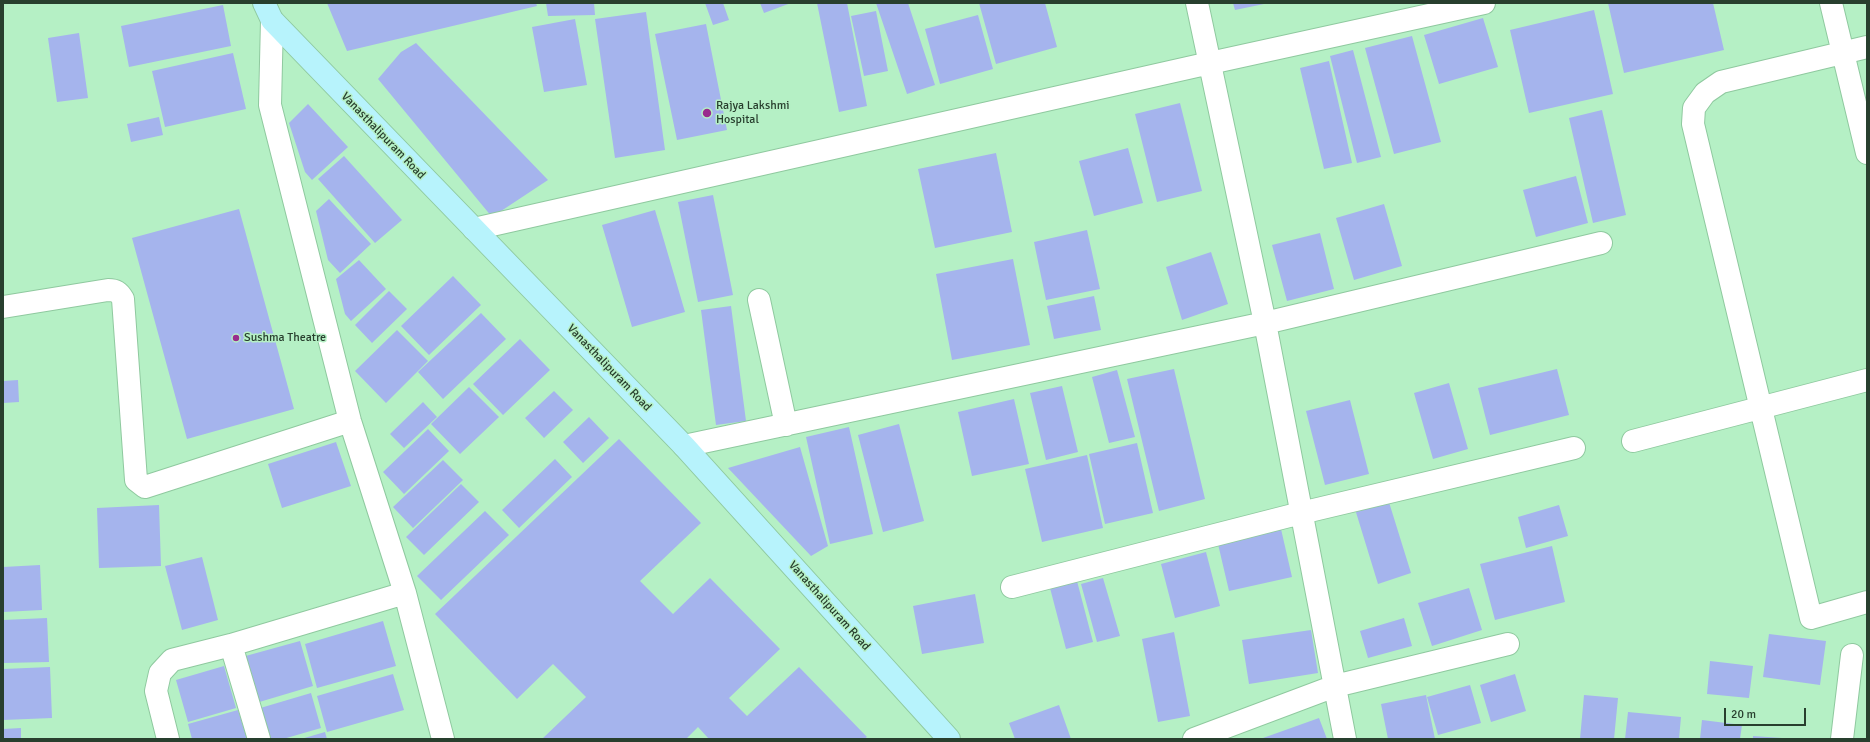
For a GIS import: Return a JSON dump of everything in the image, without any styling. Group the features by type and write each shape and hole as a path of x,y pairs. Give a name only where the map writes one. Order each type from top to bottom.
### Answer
{"street":[{"path":"1197,3 1265,322 1345,739"},
{"path":"474,229 1210,63 1484,3"},
{"path":"1831,3 1867,153"},
{"path":"268,12 270,105 350,421 405,593 443,739"},
{"name":"Vanasthalipuram Road","path":"268,12 474,229 684,446 949,739"},
{"path":"1867,47 1843,54 1721,82 1705,93 1694,108 1693,124 1811,618 1867,602"},
{"path":"684,446 1265,322 1601,243"},
{"path":"3,306 108,290 113,290 119,293 123,299 136,480 145,487 350,421"},
{"path":"759,300 786,425"},
{"path":"1632,441 1867,380"},
{"path":"1012,587 1302,513 1574,448"},
{"path":"168,739 156,691 160,673 172,660 231,645 405,593"},
{"path":"1194,739 1335,686 1508,644"},
{"path":"231,645 259,739"},
{"path":"1842,739 1852,655"}],"building":[{"path":"327,3 536,3 537,6 347,51"},
{"path":"546,3 594,3 595,15 548,16"},
{"path":"705,3 723,3 729,20 713,25"},
{"path":"760,3 791,3 764,13"},
{"path":"817,3 847,3 867,106 839,112"},
{"path":"876,3 908,3 935,85 907,94"},
{"path":"979,3 1045,3 1057,47 996,64"},
{"path":"1233,3 1264,3 1264,4 1235,10"},
{"path":"1608,3 1713,3 1724,50 1624,73"},
{"path":"223,5 231,46 129,67 121,26"},
{"path":"1594,10 1613,94 1529,113 1510,30"},
{"path":"876,11 888,71 864,76 851,16"},
{"path":"646,12 665,150 615,158 595,19"},
{"path":"978,15 993,69 940,84 925,29"},
{"path":"1483,18 1498,67 1439,84 1424,35"},
{"path":"575,19 587,85 544,92 532,27"},
{"path":"706,24 727,130 677,140 655,34"},
{"path":"79,33 88,98 57,102 48,38"},
{"path":"1412,36 1441,142 1394,154 1365,48"},
{"path":"416,43 548,180 492,217 378,79 401,52"},
{"path":"1353,50 1381,157 1357,163 1330,56"},
{"path":"233,53 246,109 165,127 152,71"},
{"path":"1329,61 1352,163 1324,169 1300,68"},
{"path":"1180,103 1202,191 1157,202 1135,114"},
{"path":"308,104 348,147 312,180 305,172 289,123"},
{"path":"1602,110 1626,215 1593,223 1569,118"},
{"path":"159,117 163,135 131,142 127,124"},
{"path":"1128,148 1143,203 1094,216 1079,161"},
{"path":"996,153 1012,232 935,248 918,169"},
{"path":"344,156 402,220 375,243 318,179"},
{"path":"1576,176 1588,223 1536,237 1523,190"},
{"path":"713,195 733,295 698,302 678,202"},
{"path":"329,199 371,244 340,273 328,260 316,211"},
{"path":"1384,204 1402,266 1354,280 1336,218"},
{"path":"239,209 294,409 187,439 132,238"},
{"path":"655,210 685,312 632,327 602,225"},
{"path":"1087,230 1100,289 1046,300 1034,242"},
{"path":"1320,233 1334,289 1287,301 1272,245"},
{"path":"1211,252 1228,304 1182,320 1166,267"},
{"path":"1013,259 1030,345 952,360 936,274"},
{"path":"359,260 386,289 351,321 345,314 336,279"},
{"path":"453,276 481,305 429,355 401,326"},
{"path":"389,291 407,309 372,343 355,325"},
{"path":"1094,296 1101,330 1054,339 1047,306"},
{"path":"731,306 746,421 716,425 701,310"},
{"path":"481,313 506,339 443,399 418,372"},
{"path":"397,330 428,361 386,403 355,371"},
{"path":"520,339 550,370 503,415 473,384"},
{"path":"1174,369 1205,499 1159,511 1127,379"},
{"path":"1557,369 1569,415 1490,435 1478,388"},
{"path":"1117,370 1135,437 1109,443 1092,377"},
{"path":"18,380 19,402 3,403 3,381"},
{"path":"1449,383 1468,449 1433,459 1414,393"},
{"path":"1062,386 1078,452 1046,460 1030,393"},
{"path":"469,387 499,417 460,454 431,424"},
{"path":"554,391 573,410 544,438 525,418"},
{"path":"1014,399 1029,464 972,476 958,412"},
{"path":"1350,400 1369,474 1325,485 1306,411"},
{"path":"423,402 437,417 404,448 390,434"},
{"path":"589,417 609,438 583,463 563,442"},
{"path":"899,424 924,521 883,532 858,435"},
{"path":"849,427 873,534 830,544 806,437"},
{"path":"428,429 449,451 404,494 383,472"},
{"path":"619,439 701,523 640,581 673,614 710,578 780,649 729,698 747,716 799,667 867,737 864,739 709,739 698,727 686,739 542,739 586,697 553,664 517,699 435,614"},
{"path":"336,442 351,486 282,508 268,464"},
{"path":"1137,443 1153,513 1105,524 1089,454"},
{"path":"800,447 828,546 811,556 728,468"},
{"path":"1087,455 1103,528 1042,542 1025,469"},
{"path":"555,459 572,477 519,528 502,510"},
{"path":"443,460 463,480 413,528 393,507"},
{"path":"461,484 479,502 424,555 406,537"},
{"path":"1388,499 1411,573 1378,584 1355,509"},
{"path":"159,505 161,566 99,568 97,508"},
{"path":"1559,505 1568,536 1526,548 1518,517"},
{"path":"485,511 509,535 441,600 417,576"},
{"path":"1281,529 1292,577 1229,591 1218,544"},
{"path":"1552,546 1565,602 1495,620 1480,564"},
{"path":"1206,552 1220,606 1175,618 1161,564"},
{"path":"202,557 218,620 182,630 165,566"},
{"path":"40,565 42,610 3,612 3,567"},
{"path":"1103,578 1120,636 1097,642 1081,584"},
{"path":"1077,581 1093,642 1066,649 1050,588"},
{"path":"1469,588 1482,630 1432,646 1418,603"},
{"path":"975,594 984,643 922,654 913,606"},
{"path":"47,618 49,662 3,663 3,620"},
{"path":"1404,618 1412,646 1368,658 1360,631"},
{"path":"383,621 396,666 317,688 305,644"},
{"path":"1311,630 1318,673 1249,684 1242,640"},
{"path":"1174,632 1190,716 1158,722 1142,639"},
{"path":"1769,634 1826,641 1820,685 1763,677"},
{"path":"300,641 313,686 256,703 242,657"},
{"path":"1710,661 1753,666 1749,698 1707,694"},
{"path":"224,666 236,708 188,722 176,680"},
{"path":"50,667 52,718 3,720 3,669"},
{"path":"393,674 404,710 327,732 317,696"},
{"path":"1515,674 1526,711 1491,722 1480,685"},
{"path":"1470,685 1481,723 1438,735 1427,697"},
{"path":"311,693 321,728 283,739 266,739 257,709"},
{"path":"1426,695 1435,739 1388,739 1381,704"},
{"path":"1584,695 1618,698 1614,739 1580,739"},
{"path":"1059,705 1071,739 1015,739 1009,723"},
{"path":"238,710 247,739 192,739 188,724"},
{"path":"1628,712 1681,717 1679,739 1625,739"},
{"path":"1319,718 1327,739 1263,739 1263,738"},
{"path":"1702,720 1742,725 1740,739 1700,739"},
{"path":"21,728 21,739 3,739 3,729"},
{"path":"325,732 327,739 301,739"},
{"path":"1753,736 1782,738 1782,739 1753,739"}],"place":[{"name":"Rajya Lakshmi Hospital","path":"707,113"},
{"name":"Sushma Theatre","path":"236,338"}]}
